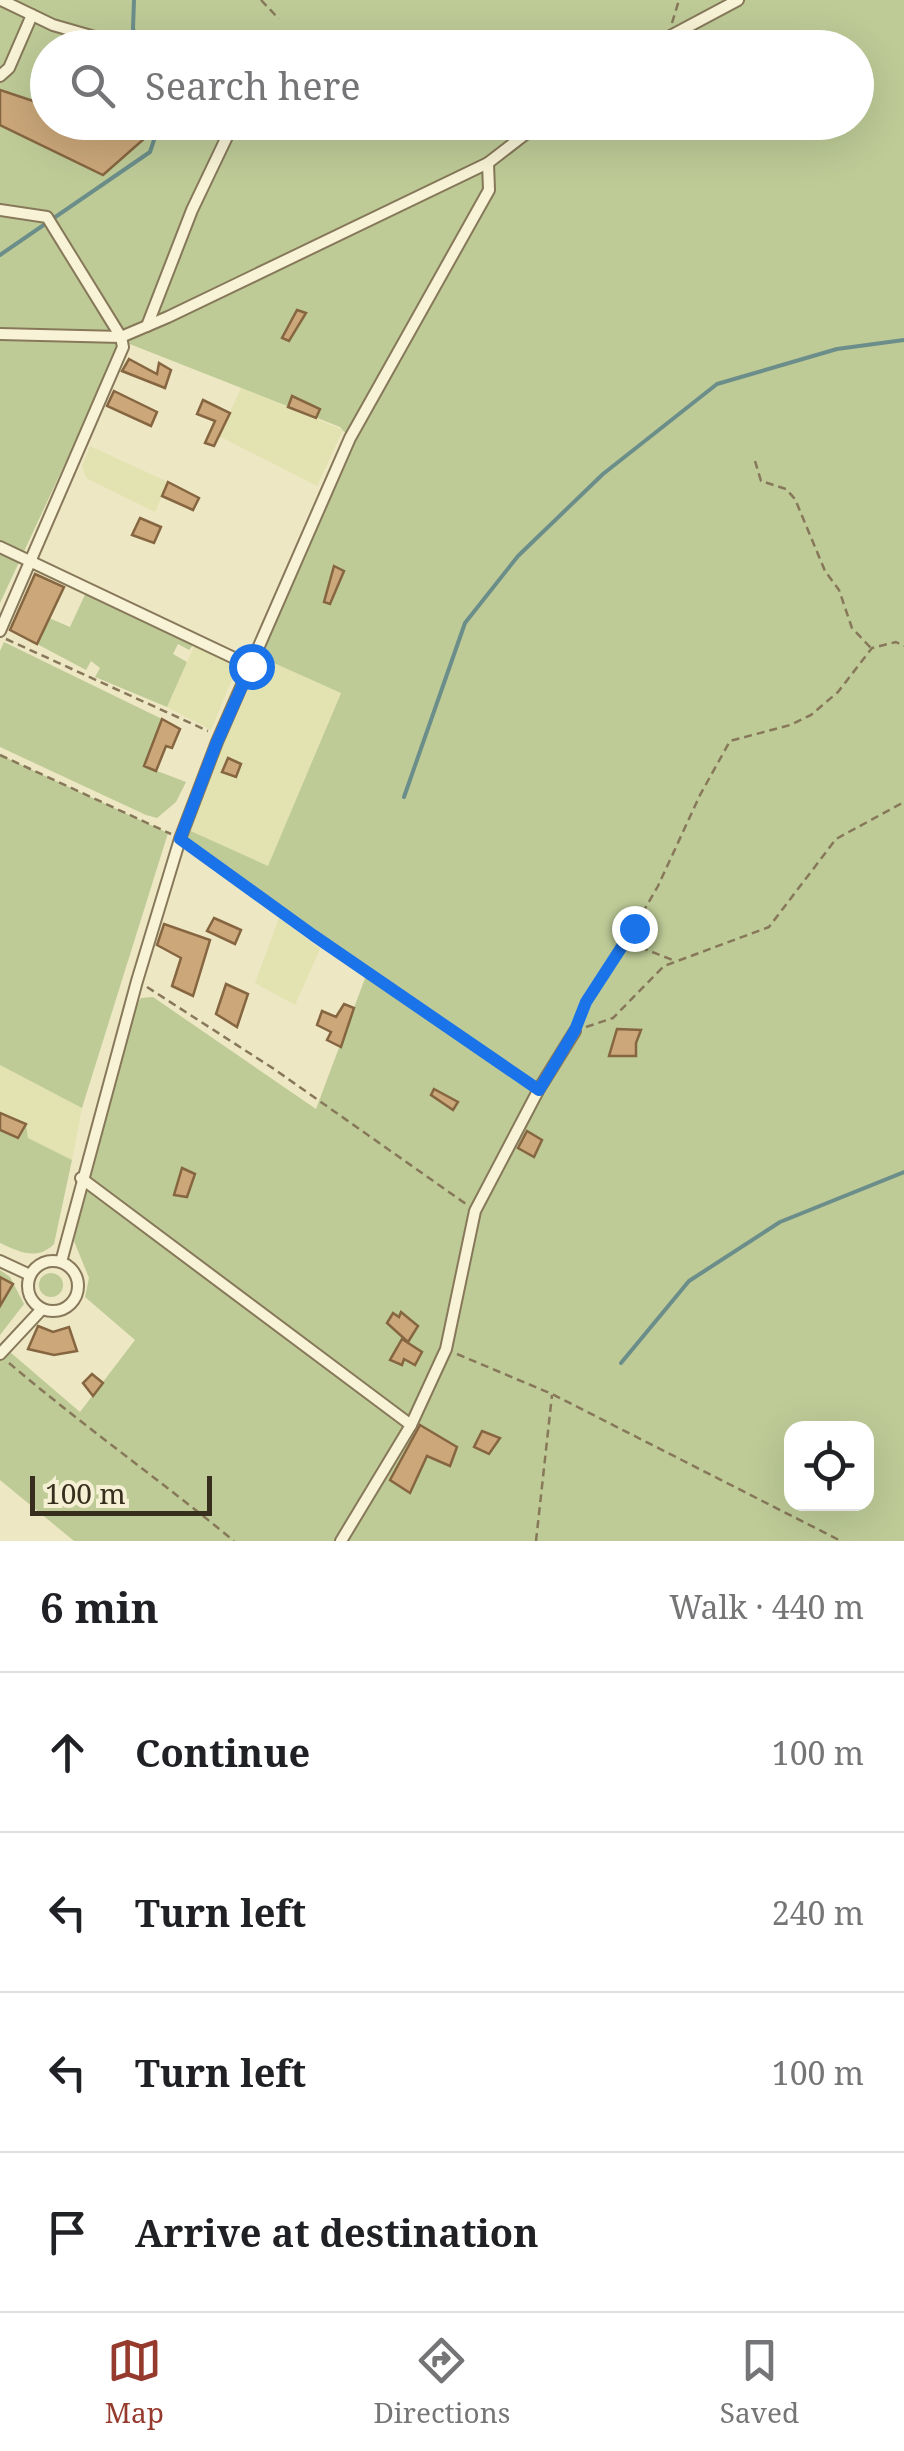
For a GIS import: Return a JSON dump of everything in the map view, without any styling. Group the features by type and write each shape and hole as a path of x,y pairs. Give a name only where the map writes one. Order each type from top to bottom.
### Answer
{"street":[{"path":"2,0 70,30"},
{"path":"682,30 738,0"},
{"path":"0,76 9,68 32,15"},
{"path":"147,326 192,210 225,140"},
{"path":"0,334 122,339 488,163 518,140"},
{"path":"61,1262 137,980 180,839 220,736 350,438 488,190 488,163"},
{"path":"0,210 47,216 122,339 123,347 0,634"},
{"path":"0,547 251,666"},
{"path":"341,1541 410,1425 446,1349 475,1210 575,1030"},
{"path":"81,1178 410,1425"},
{"path":"0,1261 30,1275"},
{"path":"46,1261 61,1262 77,1279 76,1295 66,1308 42,1309 28,1291 30,1275 46,1261"},
{"path":"0,1355 42,1309"}],"path":[{"path":"262,0 279,19"},
{"path":"667,30 678,11 679,0"},
{"path":"755,461 760,481 786,488 795,499 814,536 819,558 839,590 852,628 872,648"},
{"path":"0,634 220,736"},
{"path":"575,1030 586,1002 658,886 730,740 790,725 811,715 838,692 872,648 904,644"},
{"path":"0,755 180,839 539,1090"},
{"path":"575,1030 613,1018 664,966 769,928 836,839 904,802"},
{"path":"622,946 632,944 676,962"},
{"path":"137,980 274,1069 475,1210"},
{"path":"446,1349 552,1394 841,1541"},
{"path":"0,1355 75,1420 153,1475 234,1541"},
{"path":"536,1541 552,1394"}],"green space":[{"path":"0,0 904,0 904,1541 74,1541 0,1480 0,1360 10,1352 80,1412 135,1340 85,1297 89,1278 74,1241 91,1157 133,1010 141,998 153,997 316,1109 367,973 180,839 184,828 268,866 341,693 256,655 350,438 340,427 122,341 0,603"},
{"path":"241,388 343,430 317,486 219,436"},
{"path":"90,446 168,482 155,512 86,478 82,466"},
{"path":"88,588 197,640 189,650 178,644 173,654 187,662 167,707 95,677 100,668 91,661 86,670 37,644 49,618 70,627"},
{"path":"197,640 240,660 211,730 167,707"},
{"path":"4,642 162,719 144,766 186,782 176,802 157,818 146,815 0,747 0,651"},
{"path":"256,655 341,692 268,867 184,828"},
{"path":"0,755 168,833 82,1108 0,1065"},
{"path":"279,918 320,949 295,1005 255,983"},
{"path":"0,1065 82,1108 72,1160 28,1138 25,1124 0,1113"},
{"path":"26,1124 28,1138 72,1160 54,1244 35,1254 0,1243 0,1130 18,1138"},
{"path":"0,1270 10,1277 24,1304 0,1335 0,1292 12,1284 0,1277"},
{"path":"51,1273 63,1285 51,1297 39,1285"}],"building":[{"path":"0,90 30,100 30,140 0,125"},
{"path":"31,140 143,140 103,175"},
{"path":"297,310 306,313 289,341 282,338"},
{"path":"129,359 157,374 159,363 171,370 165,388 122,371"},
{"path":"114,391 157,412 151,426 107,406"},
{"path":"292,396 320,409 316,418 288,407"},
{"path":"203,400 230,413 214,446 205,443 215,421 197,414"},
{"path":"168,482 199,498 193,510 162,496"},
{"path":"140,518 161,527 154,543 132,535"},
{"path":"334,566 344,571 330,604 324,602"},
{"path":"35,574 64,587 37,644 10,630"},
{"path":"162,719 180,729 172,748 166,746 156,771 144,766"},
{"path":"228,758 241,764 236,777 222,772"},
{"path":"214,918 241,930 235,944 207,931"},
{"path":"164,924 210,940 193,996 172,986 181,958 157,945"},
{"path":"226,984 248,994 237,1027 216,1014"},
{"path":"344,1004 354,1008 341,1047 327,1040 331,1032 317,1025 322,1011 336,1017"},
{"path":"617,1029 641,1030 636,1056 609,1056"},
{"path":"434,1089 458,1102 453,1110 431,1095"},
{"path":"0,1113 26,1124 18,1138 0,1130"},
{"path":"527,1131 542,1140 534,1157 518,1148"},
{"path":"182,1168 195,1174 187,1197 174,1195"},
{"path":"0,1277 13,1284 0,1306"},
{"path":"401,1312 418,1326 408,1342 387,1323 393,1313 399,1317"},
{"path":"38,1326 53,1332 69,1327 77,1351 54,1355 28,1349"},
{"path":"402,1339 422,1352 415,1365 404,1359 402,1365 390,1360"},
{"path":"92,1374 103,1383 93,1396 83,1383"},
{"path":"420,1425 457,1447 450,1466 427,1456 410,1493 390,1480"},
{"path":"482,1431 500,1438 489,1454 474,1447"}],"waterway":[{"path":"133,30 134,0"},
{"path":"0,255 150,152 154,140"},
{"path":"404,797 465,623 518,556 603,474 717,384 837,349 904,340"},
{"path":"621,1363 689,1281 780,1222 904,1172"}],"route":[{"path":"251,666 180,839 539,1090 575,1030 586,1002 634,928"}]}
